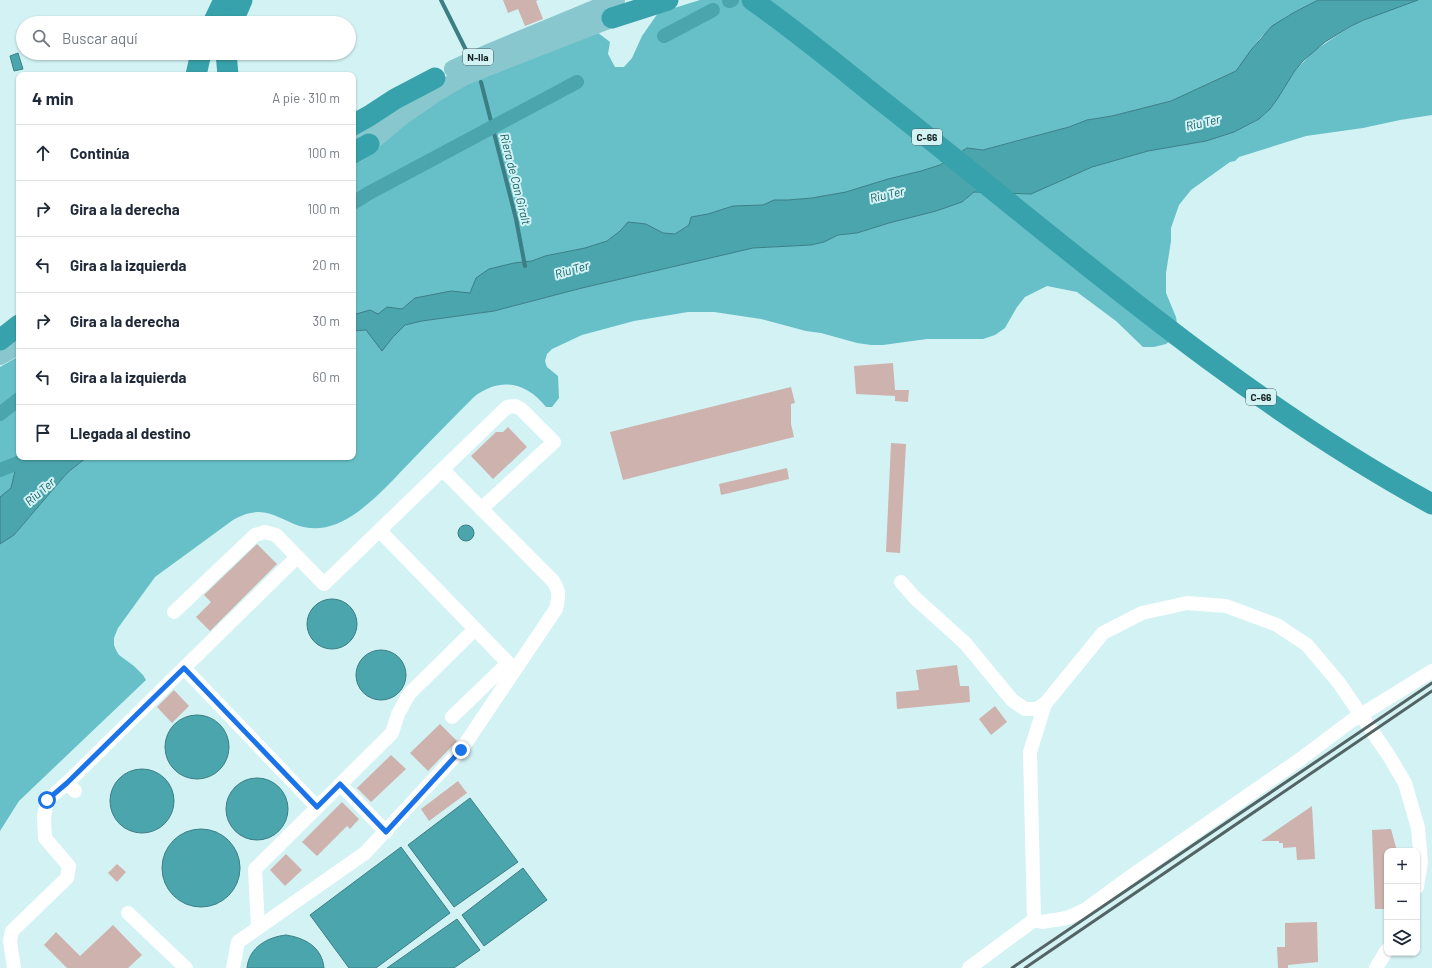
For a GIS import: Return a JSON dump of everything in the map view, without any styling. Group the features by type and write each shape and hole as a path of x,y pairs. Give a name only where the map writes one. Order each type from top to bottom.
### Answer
{"highway":[{"path":"216,16 224,0"},
{"path":"235,16 242,0"},
{"path":"614,9 668,0"},
{"name":"C-66","path":"752,0 893,110 1100,276 1200,352 1330,444 1432,504"},
{"path":"197,72 199,60"},
{"path":"225,72 226,60"},
{"path":"227,60 228,72"},
{"path":"356,123 395,99 435,78"},
{"path":"0,340 16,327"}],"main road":[{"name":"N-IIa","path":"357,148 396,105 435,78 456,67 493,51 614,9 656,0"},
{"name":"N-IIa","path":"357,148 434,94 465,76 614,9"},
{"path":"0,340 16,332"},
{"path":"0,356 16,346"}],"street":[{"path":"174,612 255,535 265,532 276,535 324,584 507,407 515,406 521,408 554,442 481,509"},
{"path":"233,968 238,942 366,854 461,750 511,667 556,609 559,597 558,589 553,581 443,470"},
{"path":"380,531 511,667"},
{"path":"14,968 10,941 12,931 67,878 69,866 45,838 44,817 47,800 71,787 184,668 297,557"},
{"path":"901,582 915,598 965,644 1012,700 1025,710 1036,709 1045,704 1103,633 1142,613 1187,603 1226,606 1277,625 1308,645 1339,683 1389,756 1405,784 1418,828 1421,862 1417,884"},
{"path":"258,928 255,869 392,733 398,714 409,694 475,629"},
{"path":"452,717 511,667"},
{"path":"184,668 317,807"},
{"path":"1034,920 1042,922 1067,918 1085,910 1130,877 1302,758 1351,721 1432,671"},
{"path":"1034,920 1030,752 1045,704"},
{"path":"340,784 386,832"},
{"path":"128,913 186,968"},
{"path":"969,968 1034,920"},
{"path":"1376,968 1384,955"}],"shaded area":[{"path":"700,0 1318,0 1286,17 1261,37 1236,71 1171,101 1112,116 1087,120 1069,127 983,150 967,148 940,165 846,192 812,198 774,200 763,205 733,206 708,214 691,217 689,225 675,234 663,233 646,224 628,222 620,231 607,241 585,248 545,256 532,261 514,263 476,278 470,293 451,291 415,298 402,309 387,307 378,314 356,315 356,162 438,99 460,86 597,32 610,42 608,54 615,67 624,67 632,58 642,36 658,13"},
{"path":"1418,0 1432,0 1432,115 1363,128 1306,136 1239,157 1191,190 1179,205 1171,228 1171,241 1166,273 1166,293 1176,317 1177,324 1171,340 1166,344 1154,347 1143,347 1116,321 1077,292 1047,286 1025,297 1017,307 1005,328 995,335 983,339 927,339 883,345 871,345 857,343 821,333 806,331 761,319 714,312 688,312 634,321 582,335 552,349 547,354 545,361 547,367 558,376 559,398 552,407 546,407 530,392 522,388 513,385 494,386 475,396 384,489 360,511 347,519 333,525 320,528 308,528 268,513 258,512 246,514 233,520 155,577 118,628 114,638 114,645 119,655 134,666 146,680 19,801 0,831 0,544 14,535 67,473 83,460 356,460 356,331 366,330 393,337 405,325 422,321 494,311 582,288 753,248 811,245 824,242 838,235 857,233 936,211 962,202 974,192 1031,194 1092,167 1148,151 1206,141 1234,132 1259,119 1270,109 1294,72 1314,51 1351,26 1393,8"},
{"path":"16,358 16,460 20,460 15,471 11,488 0,497 0,367"}],"water":[{"name":"Riu Ter","path":"1318,0 1418,0 1364,20 1325,42 1303,61 1270,109 1259,119 1234,132 1206,141 1148,151 1092,167 1031,194 974,192 962,202 936,211 857,233 838,235 824,242 811,245 753,248 582,288 494,311 422,321 405,325 382,351 366,330 356,331 356,314 370,310 378,314 387,307 402,309 415,298 451,291 470,293 476,278 489,269 514,263 532,261 545,256 585,248 607,241 620,231 628,222 646,224 663,233 675,234 689,225 691,217 708,214 733,206 763,205 774,200 812,198 846,192 940,165 967,148 983,150 1069,127 1087,120 1112,116 1171,101 1236,71 1251,50 1272,26"},
{"path":"16,54 16,60 20,60 23,69 14,71 10,56"},
{"name":"Riu Ter","path":"20,460 83,460 67,473 14,535 0,544 0,497 11,488 15,471"},
{"path":"463,525 469,525 474,530 472,539 469,541 463,541 458,536 458,530"},
{"path":"327,599 337,599 350,606 357,619 357,629 350,642 337,649 327,649 318,645 311,638 307,629 307,619 311,610 318,603"},
{"path":"376,650 386,650 399,657 406,670 406,680 399,693 386,700 376,700 367,696 360,689 356,680 356,670 360,661 367,654"},
{"path":"197,715 215,721 223,729 229,747 223,765 215,773 197,779 179,773 171,765 165,747 171,729 179,721"},
{"path":"142,769 160,775 168,783 174,801 168,819 160,827 142,833 124,827 116,819 110,801 116,783 124,775"},
{"path":"251,778 263,778 279,787 286,797 288,809 286,821 279,831 263,840 251,840 240,835 231,826 226,815 226,803 231,792 240,783"},
{"path":"470,798 518,862 454,907 408,845"},
{"path":"193,829 209,829 223,835 234,846 240,860 240,876 234,890 223,901 209,907 193,907 179,901 168,890 162,876 162,860 168,846 179,835"},
{"path":"401,847 450,913 376,968 349,968 310,915"},
{"path":"523,868 547,900 484,946 462,915"},
{"path":"457,919 480,950 454,968 387,968"},
{"path":"286,935 300,938 316,949 323,961 324,968 247,968 251,954 260,944 273,938"}],"building":[{"path":"503,0 538,0 536,1 543,19 525,26 518,9 508,13"},
{"path":"893,363 895,390 909,390 908,402 895,401 895,396 856,394 854,366"},
{"path":"791,387 795,403 791,404 791,424 794,437 623,480 610,432"},
{"path":"508,427 527,447 493,479 471,456 496,432 503,432"},
{"path":"891,443 906,444 900,553 886,552"},
{"path":"787,468 789,479 721,495 719,484"},
{"path":"257,544 277,564 210,631 196,617 211,602 204,595"},
{"path":"957,665 960,686 969,686 970,702 897,709 896,692 919,690 916,670"},
{"path":"174,690 189,706 172,723 157,707"},
{"path":"995,706 1007,722 991,735 979,719"},
{"path":"440,724 457,741 428,771 410,753"},
{"path":"391,755 406,769 371,802 357,788"},
{"path":"458,781 467,793 429,821 421,809"},
{"path":"342,802 359,819 350,829 347,826 317,856 302,842"},
{"path":"1312,806 1315,859 1297,860 1296,847 1283,848 1283,843 1279,843 1279,841 1261,841"},
{"path":"1391,829 1396,848 1384,848 1384,909 1375,909 1372,830"},
{"path":"286,854 302,870 285,886 270,870"},
{"path":"117,864 126,872 117,882 108,873"},
{"path":"1317,922 1318,962 1288,965 1288,968 1278,968 1277,947 1285,947 1285,923"},
{"path":"113,925 142,955 128,968 67,968 44,945 56,932 80,956"}],"waterway":[{"name":"Riera de Can Giralt","path":"441,0 466,50"},
{"path":"664,36 713,10"},
{"name":"Riera de Can Giralt","path":"481,82 516,219 525,266"},
{"path":"356,201 577,82"},
{"path":"0,414 16,401"},
{"path":"0,470 25,460"}],"railway":[{"path":"1012,968 1432,683"},
{"path":"1025,968 1432,691"}],"route":[{"path":"47,800 67,783 184,668 317,807 340,784 386,832 461,750"}]}
